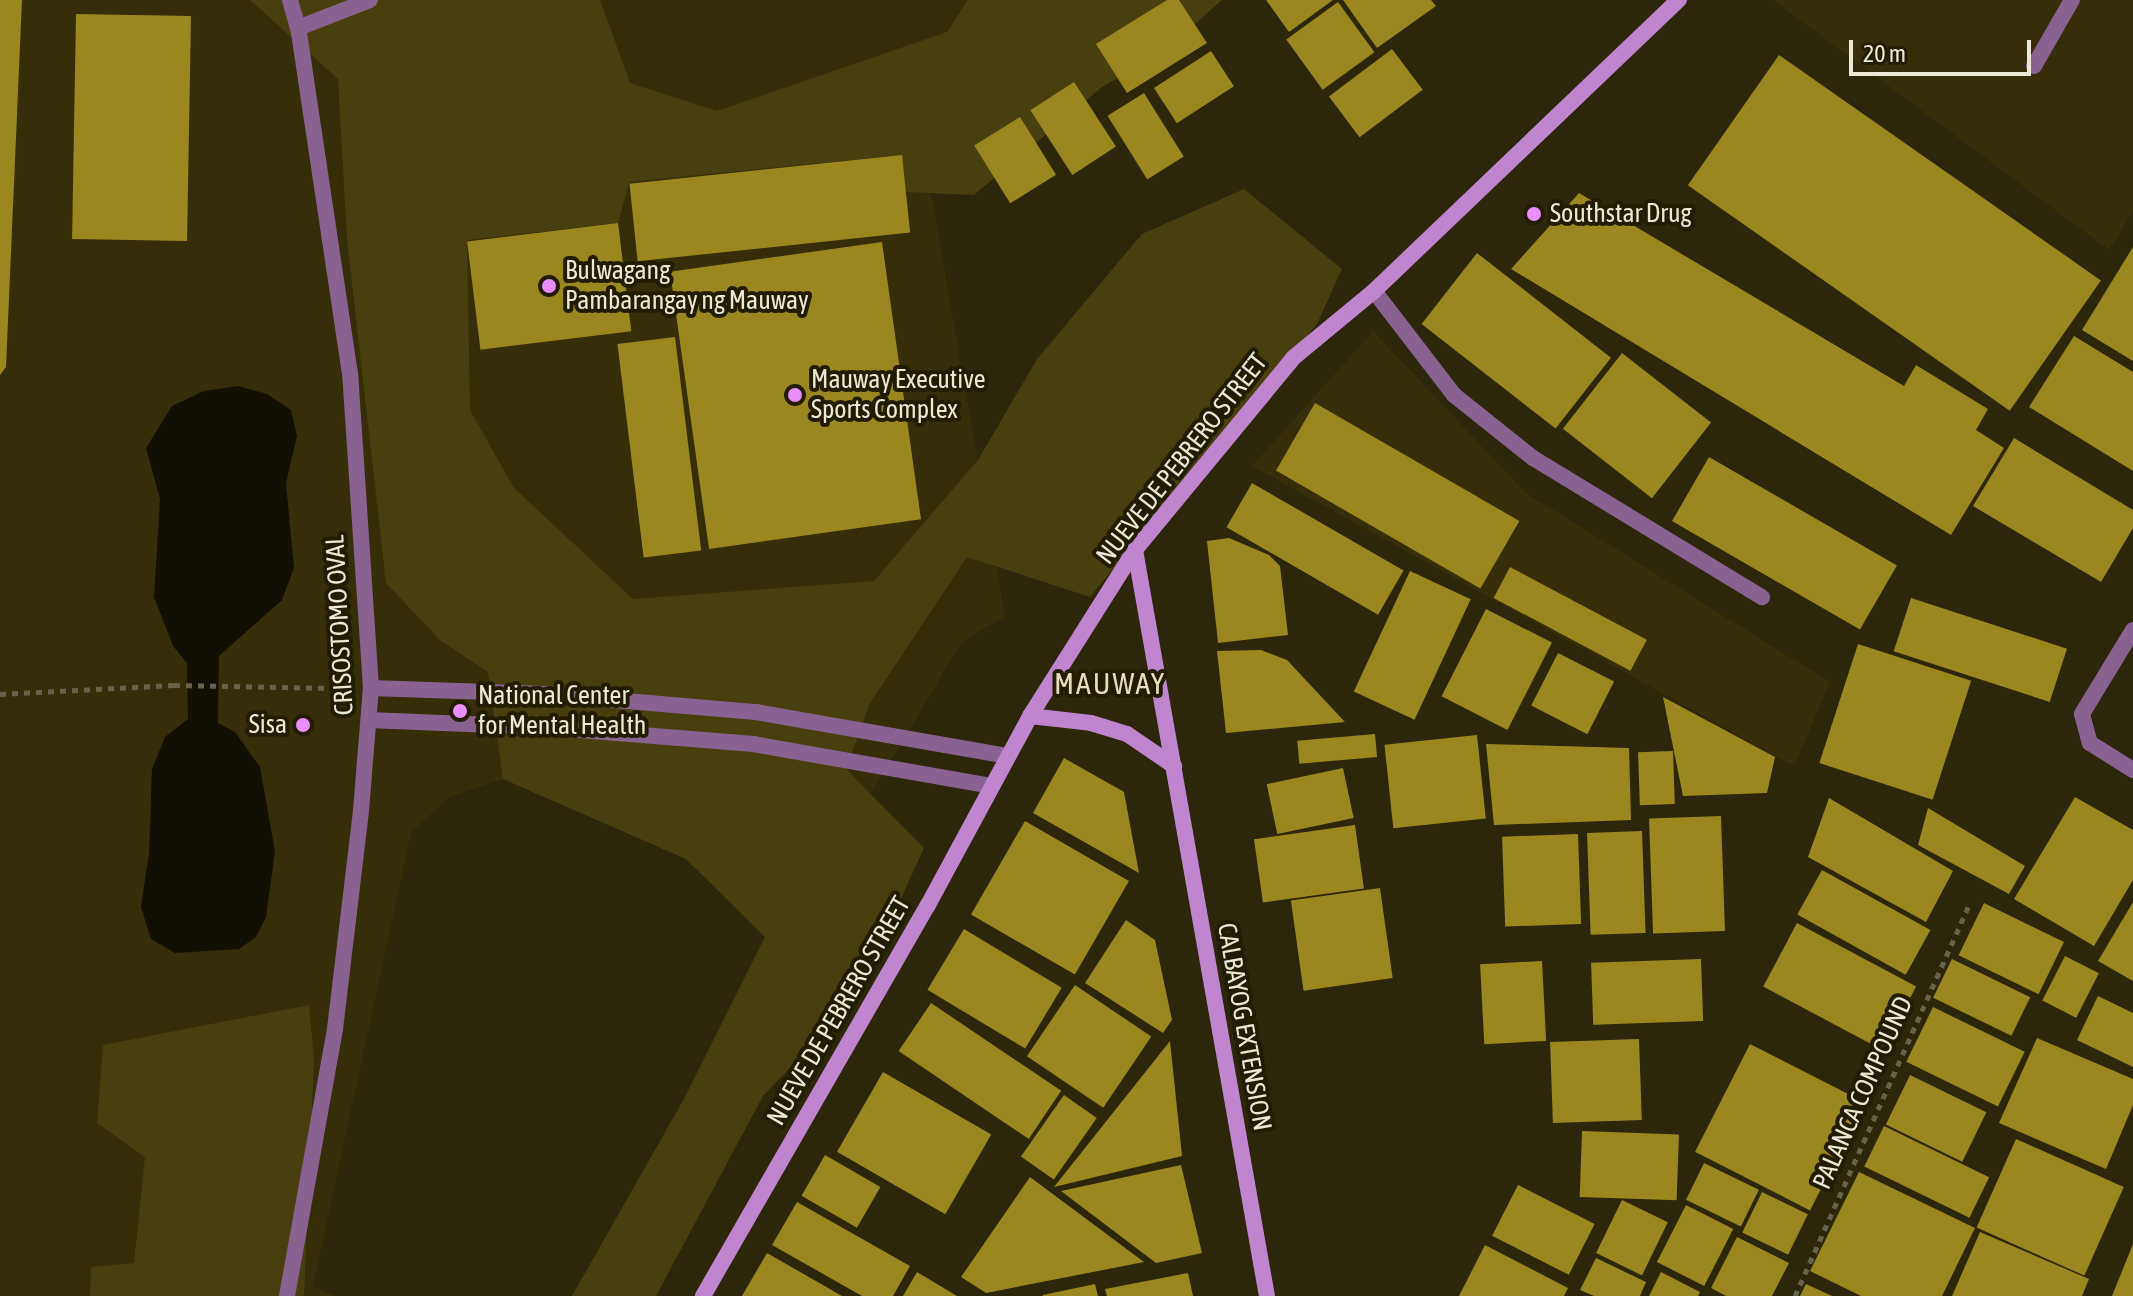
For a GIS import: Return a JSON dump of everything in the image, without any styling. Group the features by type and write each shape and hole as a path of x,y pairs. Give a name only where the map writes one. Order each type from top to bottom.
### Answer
{"main road":[{"name":"NUEVE DE PEBRERO STREET","path":"703,1296 928,905 1030,716 1135,550 1293,358 1374,291 1679,0"},
{"name":"CALBAYOG EXTENSION","path":"1135,550 1267,1296"},
{"path":"1030,716 1091,723 1127,734 1174,766"}],"street":[{"name":"CRISOSTOMO OVAL","path":"287,1296 335,1029 371,688 350,374 298,28 290,0"},
{"path":"298,28 370,0"},
{"path":"2034,66 2072,0"},
{"path":"1374,291 1454,395 1533,458 1762,597"},
{"path":"2133,630 2082,714 2090,743 2133,770"},
{"path":"371,688 545,694 756,712 1008,756"},
{"path":"369,720 543,727 753,744 992,786"}],"path":[{"path":"0,694 174,685 231,689 371,688"},
{"name":"PALANCA COMPOUND","path":"1795,1296 1968,907"}],"shaded area":[{"name":"National Center for Mental Health","path":"0,0 1118,0 917,113 1005,616 961,643 802,910 714,838 503,779 449,797 411,833 313,1286 335,1296 0,1296"},
{"path":"250,0 600,0 630,83 717,111 947,32 968,0 1222,0 1163,52 1102,87 974,195 906,192 901,155 629,182 618,223 467,240 470,410 514,488 633,599 874,581 978,460 1037,359 1142,234 1244,189 1342,269 1317,324 1090,597 967,557 870,703 846,769 924,848 855,1000 763,1096 656,1296 572,1296 685,1097 765,937 686,859 503,779 488,672 441,641 386,583 347,239 338,79"},
{"path":"1773,0 2133,0 2133,212 2109,250"},
{"path":"1373,331 1526,493 1830,682 1794,766 1252,466"},
{"path":"238,386 267,394 291,410 297,436 286,483 294,568 282,600 219,656 218,723 235,732 260,767 275,851 266,917 256,937 239,949 175,953 151,939 141,907 149,853 152,769 165,737 188,719 187,663 173,646 154,597 160,499 146,448 172,406 204,391"},
{"path":"309,1005 314,1057 304,1296 90,1296 91,1267 134,1263 145,1157 97,1123 103,1045"}],"building":[{"path":"0,0 22,0 6,367 0,375"},
{"path":"1167,0 1179,0 1207,43 1127,93 1096,44"},
{"path":"1266,0 1333,0 1289,32"},
{"path":"1343,0 1431,0 1436,6 1377,48"},
{"path":"1338,2 1374,52 1323,90 1286,40"},
{"path":"76,14 191,16 187,241 72,239"},
{"path":"1392,49 1423,90 1360,137 1329,97"},
{"path":"1211,51 1234,86 1177,123 1154,88"},
{"path":"1779,55 2101,280 2010,411 1688,185"},
{"path":"1074,82 1116,147 1072,175 1030,110"},
{"path":"1144,93 1184,157 1147,179 1108,116"},
{"path":"1020,117 1056,175 1010,203 974,146"},
{"path":"902,155 910,233 638,261 630,184"},
{"path":"1579,193 1904,386 1916,365 1988,409 1976,430 2004,448 1951,535 1511,269"},
{"name":"Bulwagang Pambarangay ng Mauway","path":"618,223 631,331 480,350 467,242"},
{"name":"Mauway Executive Sports Complex","path":"882,242 921,519 709,549 670,272"},
{"path":"2133,247 2133,361 2082,330"},
{"path":"1477,253 1611,358 1556,429 1422,324"},
{"path":"2074,336 2133,372 2133,471 2029,407"},
{"path":"675,337 701,550 644,557 617,344"},
{"path":"1622,353 1711,423 1652,498 1563,429"},
{"path":"1315,403 1519,521 1480,589 1276,471"},
{"path":"2014,438 2133,510 2133,528 2101,582 1973,506"},
{"path":"1709,457 1897,566 1860,630 1672,521"},
{"path":"1252,483 1404,570 1378,615 1226,527"},
{"path":"1229,538 1269,555 1280,566 1288,635 1218,643 1207,541"},
{"path":"1510,567 1647,640 1630,671 1494,598"},
{"path":"1410,571 1471,599 1415,720 1354,692"},
{"path":"1911,598 2067,649 2050,702 1894,651"},
{"path":"1486,609 1552,643 1507,730 1442,696"},
{"path":"1858,644 1971,681 1933,800 1819,763"},
{"path":"1261,650 1287,660 1345,722 1226,733 1217,651"},
{"path":"1558,653 1614,682 1587,734 1531,706"},
{"path":"1663,697 1775,757 1767,793 1683,796"},
{"path":"1375,734 1377,757 1299,764 1297,741"},
{"path":"1477,735 1486,819 1393,828 1385,745"},
{"path":"1486,744 1629,748 1631,820 1494,825"},
{"path":"1673,751 1675,804 1640,805 1638,752"},
{"path":"1064,758 1124,792 1139,873 1033,813"},
{"path":"1343,768 1354,818 1277,834 1267,784"},
{"path":"2075,797 2133,830 2133,880 2094,946 2014,899"},
{"path":"1829,798 1953,871 1926,922 1808,857"},
{"path":"1928,808 2025,866 2009,894 1918,845"},
{"path":"1721,816 1725,931 1653,933 1649,819"},
{"path":"1025,821 1129,881 1075,975 971,915"},
{"path":"1355,825 1364,888 1263,903 1254,839"},
{"path":"1642,831 1646,933 1591,935 1587,833"},
{"path":"1578,834 1581,924 1505,927 1502,837"},
{"path":"1822,870 1930,930 1906,975 1797,915"},
{"path":"1380,888 1393,978 1304,991 1291,901"},
{"path":"2133,902 2133,981 2098,961"},
{"path":"1984,903 2064,942 2039,994 1959,955"},
{"path":"1126,920 1155,940 1172,1020 1163,1033 1085,983"},
{"path":"1797,923 1916,986 1882,1050 1763,987"},
{"path":"964,929 1062,988 1025,1049 927,990"},
{"path":"2065,956 2099,973 2076,1018 2042,1001"},
{"path":"1701,959 1703,1021 1593,1025 1591,963"},
{"path":"1952,959 2030,997 2011,1036 1933,998"},
{"path":"1542,961 1546,1041 1484,1044 1480,964"},
{"path":"1075,985 1151,1036 1103,1108 1027,1056"},
{"path":"2098,996 2133,1013 2133,1067 2077,1040"},
{"path":"931,1003 1061,1091 1029,1139 899,1051"},
{"path":"1933,1007 2025,1052 1998,1107 1906,1062"},
{"path":"2037,1038 2133,1079 2133,1105 2106,1169 1999,1123"},
{"path":"1639,1039 1642,1120 1553,1123 1550,1042"},
{"path":"1170,1041 1182,1156 1054,1187"},
{"path":"1750,1044 1865,1103 1810,1210 1695,1152"},
{"path":"883,1072 991,1134 945,1214 837,1152"},
{"path":"1910,1075 1986,1112 1962,1162 1886,1124"},
{"path":"1064,1095 1097,1118 1054,1179 1021,1156"},
{"path":"1884,1126 1989,1177 1969,1218 1864,1166"},
{"path":"1582,1131 1679,1134 1677,1200 1580,1197"},
{"path":"2016,1139 2124,1187 2084,1276 1977,1228"},
{"path":"825,1155 880,1187 857,1228 802,1196"},
{"path":"1704,1163 1759,1190 1741,1227 1686,1200"},
{"path":"1181,1165 1202,1253 1156,1263 1061,1191"},
{"path":"1859,1172 1975,1228 1942,1296 1861,1296 1810,1271"},
{"path":"1030,1177 1144,1262 986,1293 961,1277"},
{"path":"1518,1185 1595,1224 1569,1275 1492,1236"},
{"path":"1762,1192 1808,1214 1788,1255 1742,1232"},
{"path":"1622,1200 1668,1222 1642,1275 1596,1253"},
{"path":"797,1202 910,1266 893,1296 862,1296 772,1245"},
{"path":"1686,1205 1733,1229 1704,1286 1657,1262"},
{"path":"1980,1232 2089,1279 2082,1296 1952,1296"},
{"path":"1737,1237 1789,1263 1772,1296 1726,1296 1711,1288"},
{"path":"2133,1244 2133,1296 2112,1296"},
{"path":"1485,1245 1568,1288 1564,1296 1459,1296"},
{"path":"767,1253 842,1296 742,1296"},
{"path":"1596,1258 1646,1282 1640,1296 1594,1296 1580,1290"},
{"path":"917,1272 957,1296 903,1296"},
{"path":"1661,1272 1700,1292 1698,1296 1649,1296"},
{"path":"1188,1273 1193,1296 1107,1296 1105,1289"},
{"path":"1095,1284 1098,1296 1043,1296 1043,1295"},
{"path":"1806,1284 1832,1296 1800,1296"}],"place":[{"name":"Southstar Drug","path":"1534,214"},
{"name":"Bulwagang Pambarangay ng Mauway","path":"549,286"},
{"name":"Mauway Executive Sports Complex","path":"795,395"},
{"name":"National Center for Mental Health","path":"460,711"},
{"name":"Sisa","path":"303,725"}],"district":[{"name":"MAUWAY","path":"1110,683"}]}
